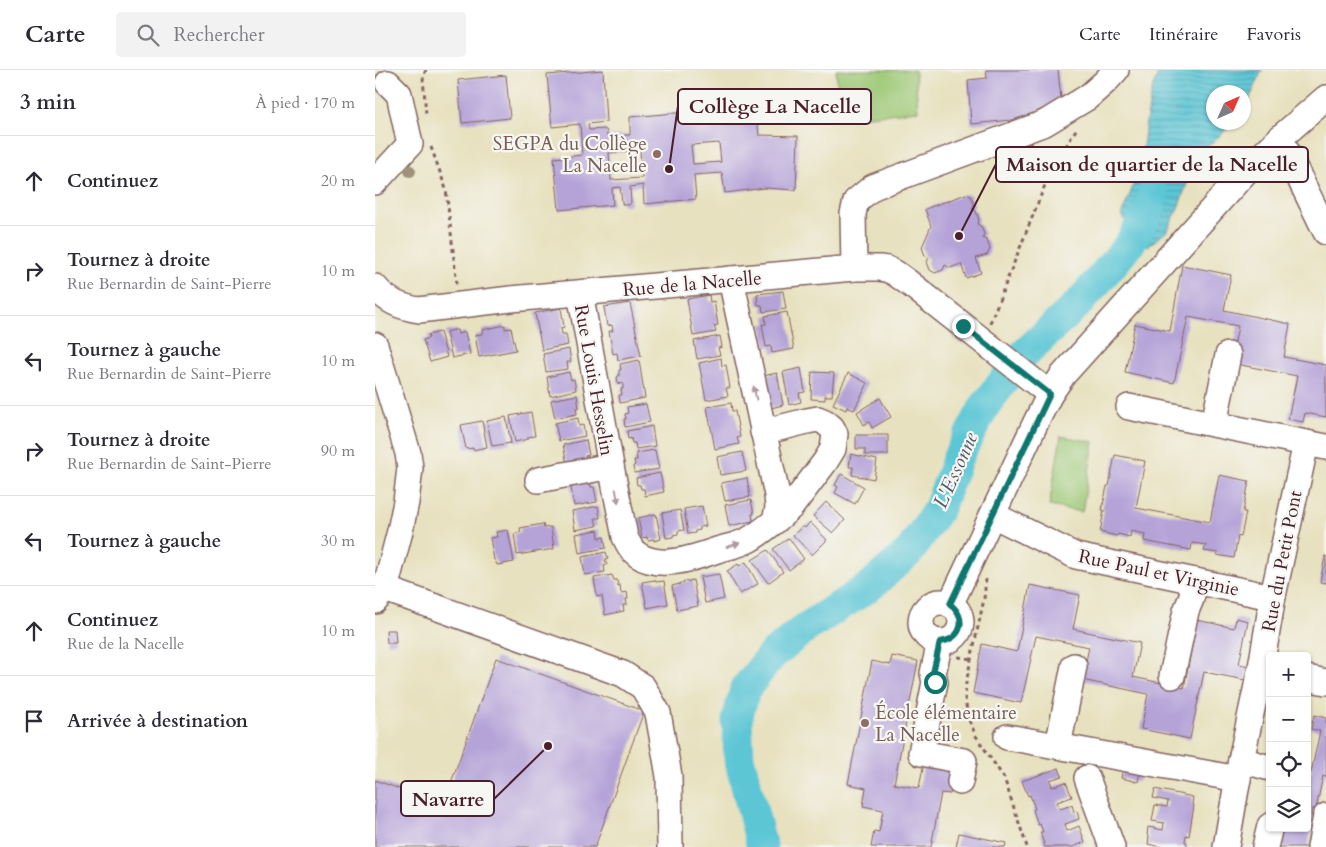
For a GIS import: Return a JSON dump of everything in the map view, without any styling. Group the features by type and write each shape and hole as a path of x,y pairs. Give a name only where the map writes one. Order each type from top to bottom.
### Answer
{"street":[{"path":"853,268 853,214 856,200 873,188 1045,123 1088,97 1116,70"},
{"path":"375,182 410,144 399,94 388,84"},
{"path":"960,782 964,761 921,753 935,682 933,673 940,642 953,638 960,627 959,614 950,604 1050,394 1063,375 1249,168 1326,98"},
{"path":"1280,138 1326,232"},
{"name":"Rue de la Nacelle","path":"377,294 406,308 419,310 459,304 853,268 887,269 990,336 1030,380 1050,394"},
{"path":"731,279 777,495 778,508 775,521"},
{"name":"Rue Louis Hesselin","path":"580,293 625,537 629,546 637,555 648,560 678,562 706,554 749,540 791,507 815,477 833,449 835,434 832,428 825,422 818,420 763,432"},
{"path":"375,345 408,452 410,468 400,531 380,595 623,674 643,687 658,713 669,776 669,847"},
{"path":"1213,424 1227,355"},
{"path":"1129,407 1316,445"},
{"name":"Rue du Petit Pont","path":"1225,847 1239,770 1265,668 1273,596 1316,445"},
{"name":"Rue Louis Hesselin","path":"538,480 611,466"},
{"name":"Rue Paul et Virginie","path":"993,516 1076,556 1273,596"},
{"path":"1172,676 1185,611 1191,599 1195,581"},
{"path":"1058,746 1074,666"},
{"path":"1311,679 1326,682"},
{"path":"1007,736 1058,746 1239,770 1266,768"},
{"path":"1087,778 1112,847"},
{"path":"1319,847 1326,816"},
{"path":"1265,847 1269,832"}],"path":[{"path":"426,70 423,77 427,114"},
{"path":"990,336 1000,300 1045,185 1077,128"},
{"path":"430,139 446,189 459,304"},
{"path":"987,574 984,600 966,684 965,698 968,718 975,736 1003,778 1027,847"}],"green space":[{"path":"836,70 915,70 918,111 840,119"},
{"path":"1061,436 1094,442 1082,512 1049,506"}],"water":[{"path":"1160,70 1262,70 1251,96 1251,85 1206,85 1206,130 1226,130 1197,157 1176,213 1167,231 1148,246 1121,216 1140,169 1153,86"}],"building":[{"path":"603,70 606,122 588,124 589,130 604,129 607,131 607,136 630,135 630,117 798,102 800,116 757,120 759,135 798,136 796,190 765,188 725,193 722,173 694,175 696,199 644,204 643,185 630,187 631,202 629,205 623,205 622,203 620,187 612,188 613,205 559,210 554,158 582,155 580,124 552,127 547,75","holes":["719,143 721,162 693,164 691,145","640,150 642,178 611,180 609,153"]},
{"path":"986,70 1058,70 1061,99 1023,117 1012,120 971,124 968,80 987,78"},
{"path":"506,75 510,118 462,123 458,80"},
{"path":"966,194 971,196 974,204 972,209 976,211 979,220 977,224 981,226 984,234 982,238 987,240 990,249 987,255 976,258 981,273 966,278 961,264 950,268 945,265 943,270 935,273 930,270 927,262 929,258 925,256 922,247 931,226 925,209"},
{"path":"1182,265 1231,275 1224,310 1290,324 1284,357 1326,365 1326,417 1305,413 1303,422 1288,419 1297,376 1231,363 1238,326 1188,317 1174,383 1125,372 1135,324 1170,331"},
{"path":"783,291 786,309 763,312 762,305 758,305 757,294"},
{"path":"709,295 710,302 714,301 718,325 714,326 716,332 693,336 687,299"},
{"path":"630,303 641,356 618,360 617,353 613,354 609,331 613,331 612,325 607,326 604,307"},
{"path":"561,308 564,327 561,328 562,334 566,334 568,345 542,350 535,313"},
{"path":"787,312 794,349 772,353 771,346 766,347 762,324 766,324 765,316"},
{"path":"505,325 505,329 511,328 516,350 479,357 475,335 482,334 482,330"},
{"path":"457,330 458,334 465,332 470,354 452,358 446,332"},
{"path":"440,332 447,357 430,362 423,340 429,338 428,335"},
{"path":"720,336 722,347 718,348 720,355 697,359 694,341"},
{"path":"569,349 571,362 567,362 568,369 546,372 543,354"},
{"path":"721,358 722,366 726,365 730,388 726,388 728,396 706,400 699,363"},
{"path":"639,360 645,398 620,403 619,395 622,395 623,383 618,384 617,377 619,376 619,370 621,370 620,364"},
{"path":"801,368 805,392 799,393 801,402 789,405 783,372"},
{"path":"569,372 571,380 574,379 576,390 550,396 547,377"},
{"path":"812,372 834,373 832,396 825,396 825,400 811,399"},
{"path":"777,373 783,405 771,408 769,399 763,400 758,377"},
{"path":"848,373 867,383 854,410 847,407 846,410 833,404"},
{"path":"577,395 579,408 576,408 577,414 555,418 551,400"},
{"path":"880,398 891,417 872,428 869,422 864,425 857,412"},
{"path":"731,403 732,411 735,411 740,437 737,438 739,444 715,449 707,407"},
{"path":"646,404 650,422 625,427 624,419 626,419 625,414 628,413 627,407"},
{"path":"531,412 535,436 515,442 510,416"},
{"path":"506,417 511,443 492,446 487,421"},
{"path":"578,418 579,426 583,425 585,436 559,441 555,423"},
{"path":"482,421 487,447 473,450 473,448 466,449 461,425"},
{"path":"652,426 655,446 636,449 635,443 632,443 631,438 628,439 627,431"},
{"path":"856,435 888,435 888,455 865,455 865,449 856,449"},
{"path":"586,440 589,455 585,456 587,465 568,469 563,445"},
{"path":"655,450 659,469 634,473 634,460 637,460 636,453"},
{"path":"742,452 746,471 720,475 717,457"},
{"path":"851,454 877,460 874,479 852,475 853,467 849,467"},
{"path":"1115,455 1145,461 1136,508 1210,522 1219,475 1249,481 1243,512 1246,512 1241,537 1238,536 1234,558 1204,551 1206,545 1192,543 1191,550 1144,541 1145,534 1131,531 1130,537 1100,532 1104,510 1102,510"},
{"path":"660,473 664,492 645,496 644,489 637,485 636,478"},
{"path":"841,474 864,487 855,504 835,493 838,487 835,485"},
{"path":"589,478 591,487 594,487 597,502 574,506 570,481"},
{"path":"747,478 750,497 725,501 721,483"},
{"path":"751,500 754,514 752,514 753,521 729,526 725,505"},
{"path":"826,502 845,520 833,533 813,516"},
{"path":"598,506 600,518 595,518 597,526 575,530 572,511"},
{"path":"702,506 706,526 700,527 700,530 695,531 695,533 688,534 684,509"},
{"path":"680,510 684,530 678,531 678,534 673,535 673,537 666,538 662,513"},
{"path":"656,514 661,539 654,541 654,539 648,540 647,537 642,538 638,518"},
{"path":"810,522 827,540 812,555 793,535 803,526 805,528"},
{"path":"543,524 544,528 551,527 554,549 517,555 514,534 521,532 520,528"},
{"path":"508,530 514,562 497,565 494,560 490,538 497,537 496,532"},
{"path":"598,530 599,538 604,537 606,548 579,553 576,534"},
{"path":"789,538 804,559 789,570 773,549"},
{"path":"768,550 783,572 768,583 752,560"},
{"path":"606,552 608,559 605,560 607,565 604,566 605,572 585,575 582,557"},
{"path":"1326,556 1326,583 1320,582"},
{"path":"746,562 758,584 740,594 727,571 738,564 739,566"},
{"path":"719,574 724,599 705,603 700,577"},
{"path":"612,575 614,580 617,580 618,586 620,585 621,593 627,592 627,605 623,605 624,611 605,615 602,596 597,597 594,578"},
{"path":"655,580 656,582 664,581 668,604 647,608 642,582"},
{"path":"693,580 698,606 677,610 672,586"},
{"path":"1030,585 1080,595 1073,629 1140,643 1133,677 1184,688 1197,620 1234,628 1236,618 1248,621 1239,664 1248,666 1245,680 1204,672 1190,739 1141,729 1148,694 1082,680 1089,647 1036,636 1021,703 973,693 982,644 1017,652"},
{"path":"386,630 395,630 396,643 387,643"},
{"path":"892,656 918,661 894,784 919,788 924,763 953,768 952,788 949,789 951,790 950,794 941,793 931,847 871,847 874,831 879,832 883,810 863,806 866,788 848,784 872,661 890,665"},
{"path":"496,658 644,711 595,847 375,847 375,780 443,805"},
{"path":"1314,715 1326,718 1326,777 1323,776 1316,809 1312,809 1311,816 1311,773 1320,731 1311,729"},
{"path":"1059,768 1062,776 1050,780 1052,787 1066,782 1072,797 1057,802 1060,809 1072,805 1074,812 1077,811 1079,819 1065,824 1067,831 1079,826 1085,842 1073,847 1045,847 1040,832 1043,832 1040,824 1038,825 1033,810 1035,809 1022,781"},
{"path":"1123,768 1140,772 1138,782 1121,778"},
{"path":"1155,789 1193,797 1192,805 1194,805 1189,836 1186,835 1185,842 1187,847 1160,847 1148,844 1148,827 1163,830 1164,823 1152,821 1155,805 1167,807 1168,801 1153,798"},
{"path":"1311,816 1314,816 1311,832"},
{"path":"1277,832 1311,832 1308,847 1274,847"},
{"path":"959,833 1006,843 1005,847 956,847"}],"waterway":[{"name":"L'Essonne","path":"762,847 739,758 737,720 745,689 772,655 804,629 869,587 910,551 939,508 959,455 984,407 1023,355 1079,303 1129,245 1149,210 1153,194"}],"place":[{"name":"SEGPA du Collège La Nacelle","path":"657,154"},
{"name":"Collège La Nacelle","path":"669,169"},
{"name":"Maison de quartier de la Nacelle","path":"959,236"},
{"name":"École élémentaire La Nacelle","path":"865,723"},
{"name":"Navarre","path":"548,746"}],"route":[{"path":"935,682 933,673 940,642 953,638 960,627 959,614 950,604 1050,394 963,326"}]}
